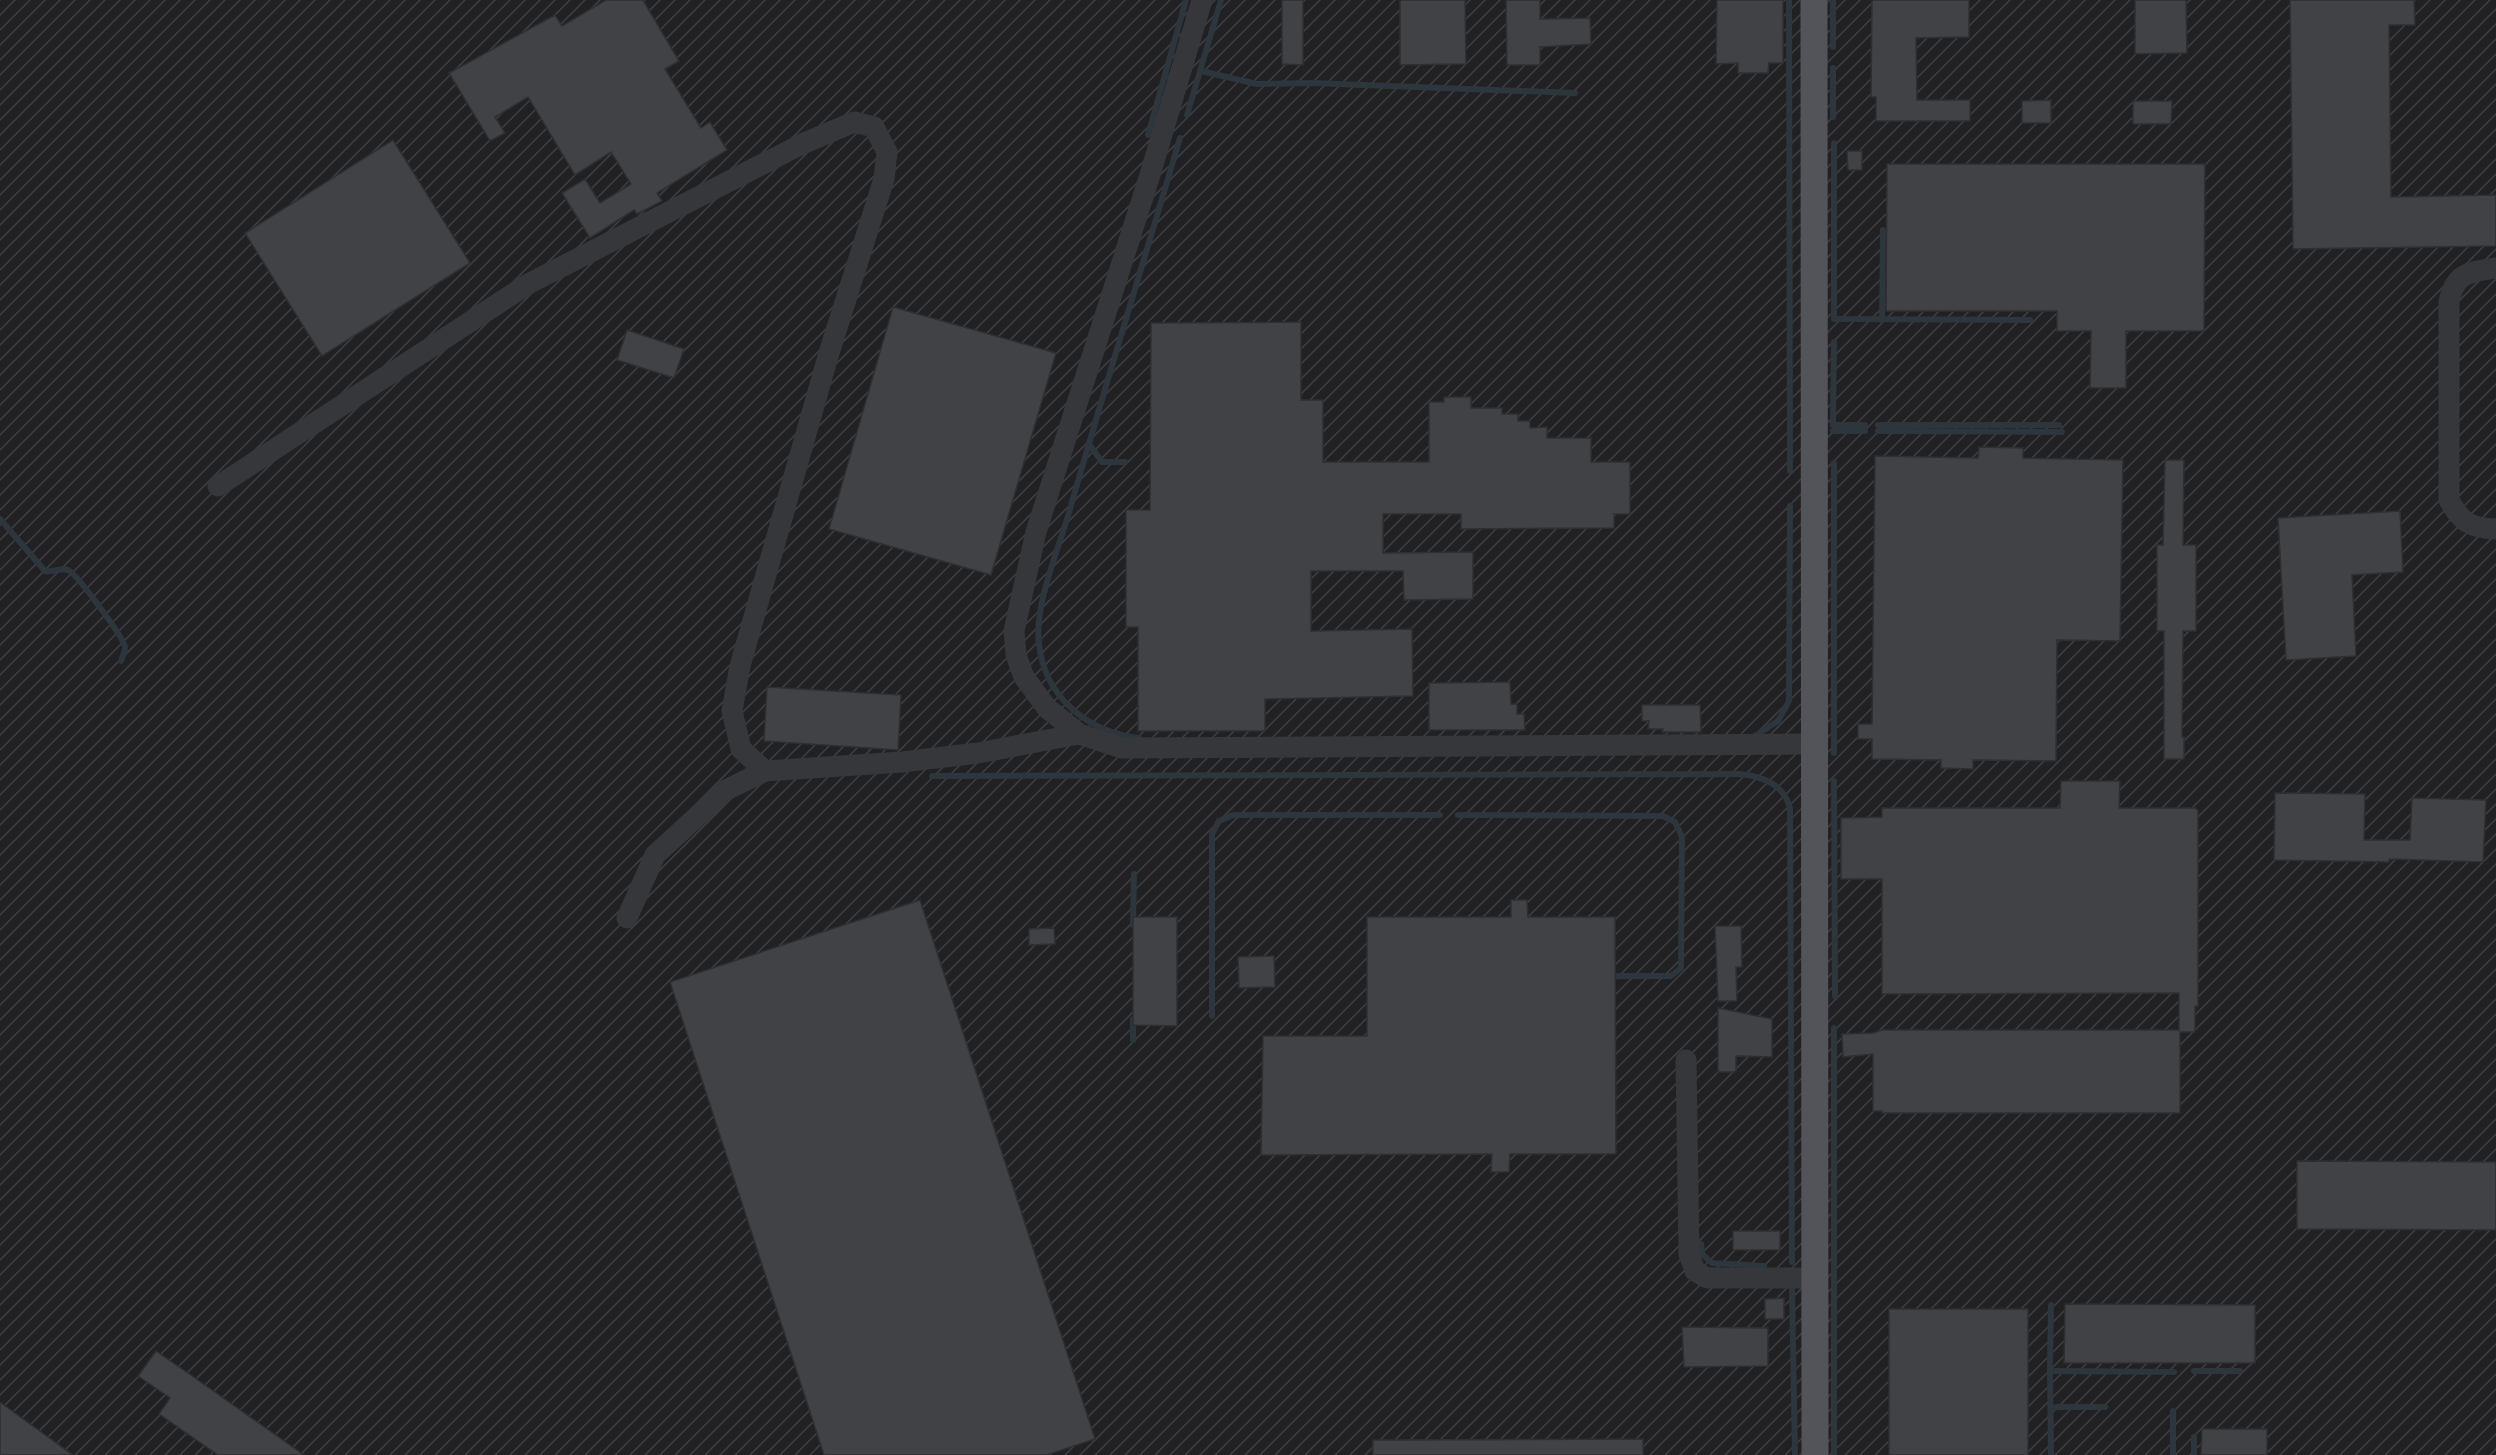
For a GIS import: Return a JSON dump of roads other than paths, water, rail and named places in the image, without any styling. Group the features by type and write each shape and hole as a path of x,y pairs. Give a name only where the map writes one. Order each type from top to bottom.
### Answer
{"main road":[{"path":"1814,0 1817,1278 1815,1455"}],"street":[{"path":"1202,0 1149,178 1036,532 1014,631 1016,655 1024,676 1047,708 1078,734 1122,748 1814,744"},
{"path":"218,486 528,284 802,144 854,122 874,127 887,152 884,179 829,354 740,666 732,711 741,749 765,771"},
{"path":"2496,268 2466,273 2452,286 2449,500 2459,519 2481,529 2496,529"},
{"path":"627,918 655,855 726,790 765,771 902,762 978,753 1078,734"},
{"path":"1686,1060 1689,1254 1695,1271 1707,1278 1817,1278"}],"waterway":[{"path":"1148,135 1186,0"},
{"path":"1187,115 1221,0"},
{"path":"1789,0 1790,471"},
{"path":"1833,0 1833,47"},
{"path":"1833,68 1833,117"},
{"path":"1201,71 1257,84 1313,83 1575,93"},
{"path":"1139,738 1103,728 1072,709 1050,681 1043,663 1038,629 1043,597 1180,138"},
{"path":"1834,143 1834,319"},
{"path":"1882,320 1883,230"},
{"path":"1837,319 2030,320"},
{"path":"1834,342 1833,425 1865,425"},
{"path":"1878,425 2059,425"},
{"path":"1833,431 1865,431"},
{"path":"1878,431 2062,432"},
{"path":"1089,444 1102,462 1125,462"},
{"path":"1834,463 1834,753"},
{"path":"1755,736 1778,721 1789,701 1790,506"},
{"path":"0,519 45,571 68,570 80,582 123,641 125,649 121,661"},
{"path":"932,776 1739,774 1770,782 1786,797 1789,805"},
{"path":"1834,781 1835,996"},
{"path":"1790,808 1792,1262"},
{"path":"1212,1016 1212,834 1219,821 1233,815 1440,815"},
{"path":"1458,815 1663,816 1675,822 1682,837 1681,968 1671,976 1615,976"},
{"path":"1133,925 1134,874"},
{"path":"1133,1019 1133,1040"},
{"path":"1834,1028 1834,1455"},
{"path":"1701,1244 1702,1254 1712,1263 1764,1266"},
{"path":"1792,1289 1795,1455"},
{"path":"2050,1362 2051,1305"},
{"path":"2050,1366 2051,1455"},
{"path":"2055,1371 2174,1372"},
{"path":"2194,1371 2240,1371"},
{"path":"2056,1407 2105,1407"},
{"path":"2173,1411 2173,1455"},
{"path":"2194,1437 2194,1455"}]}
